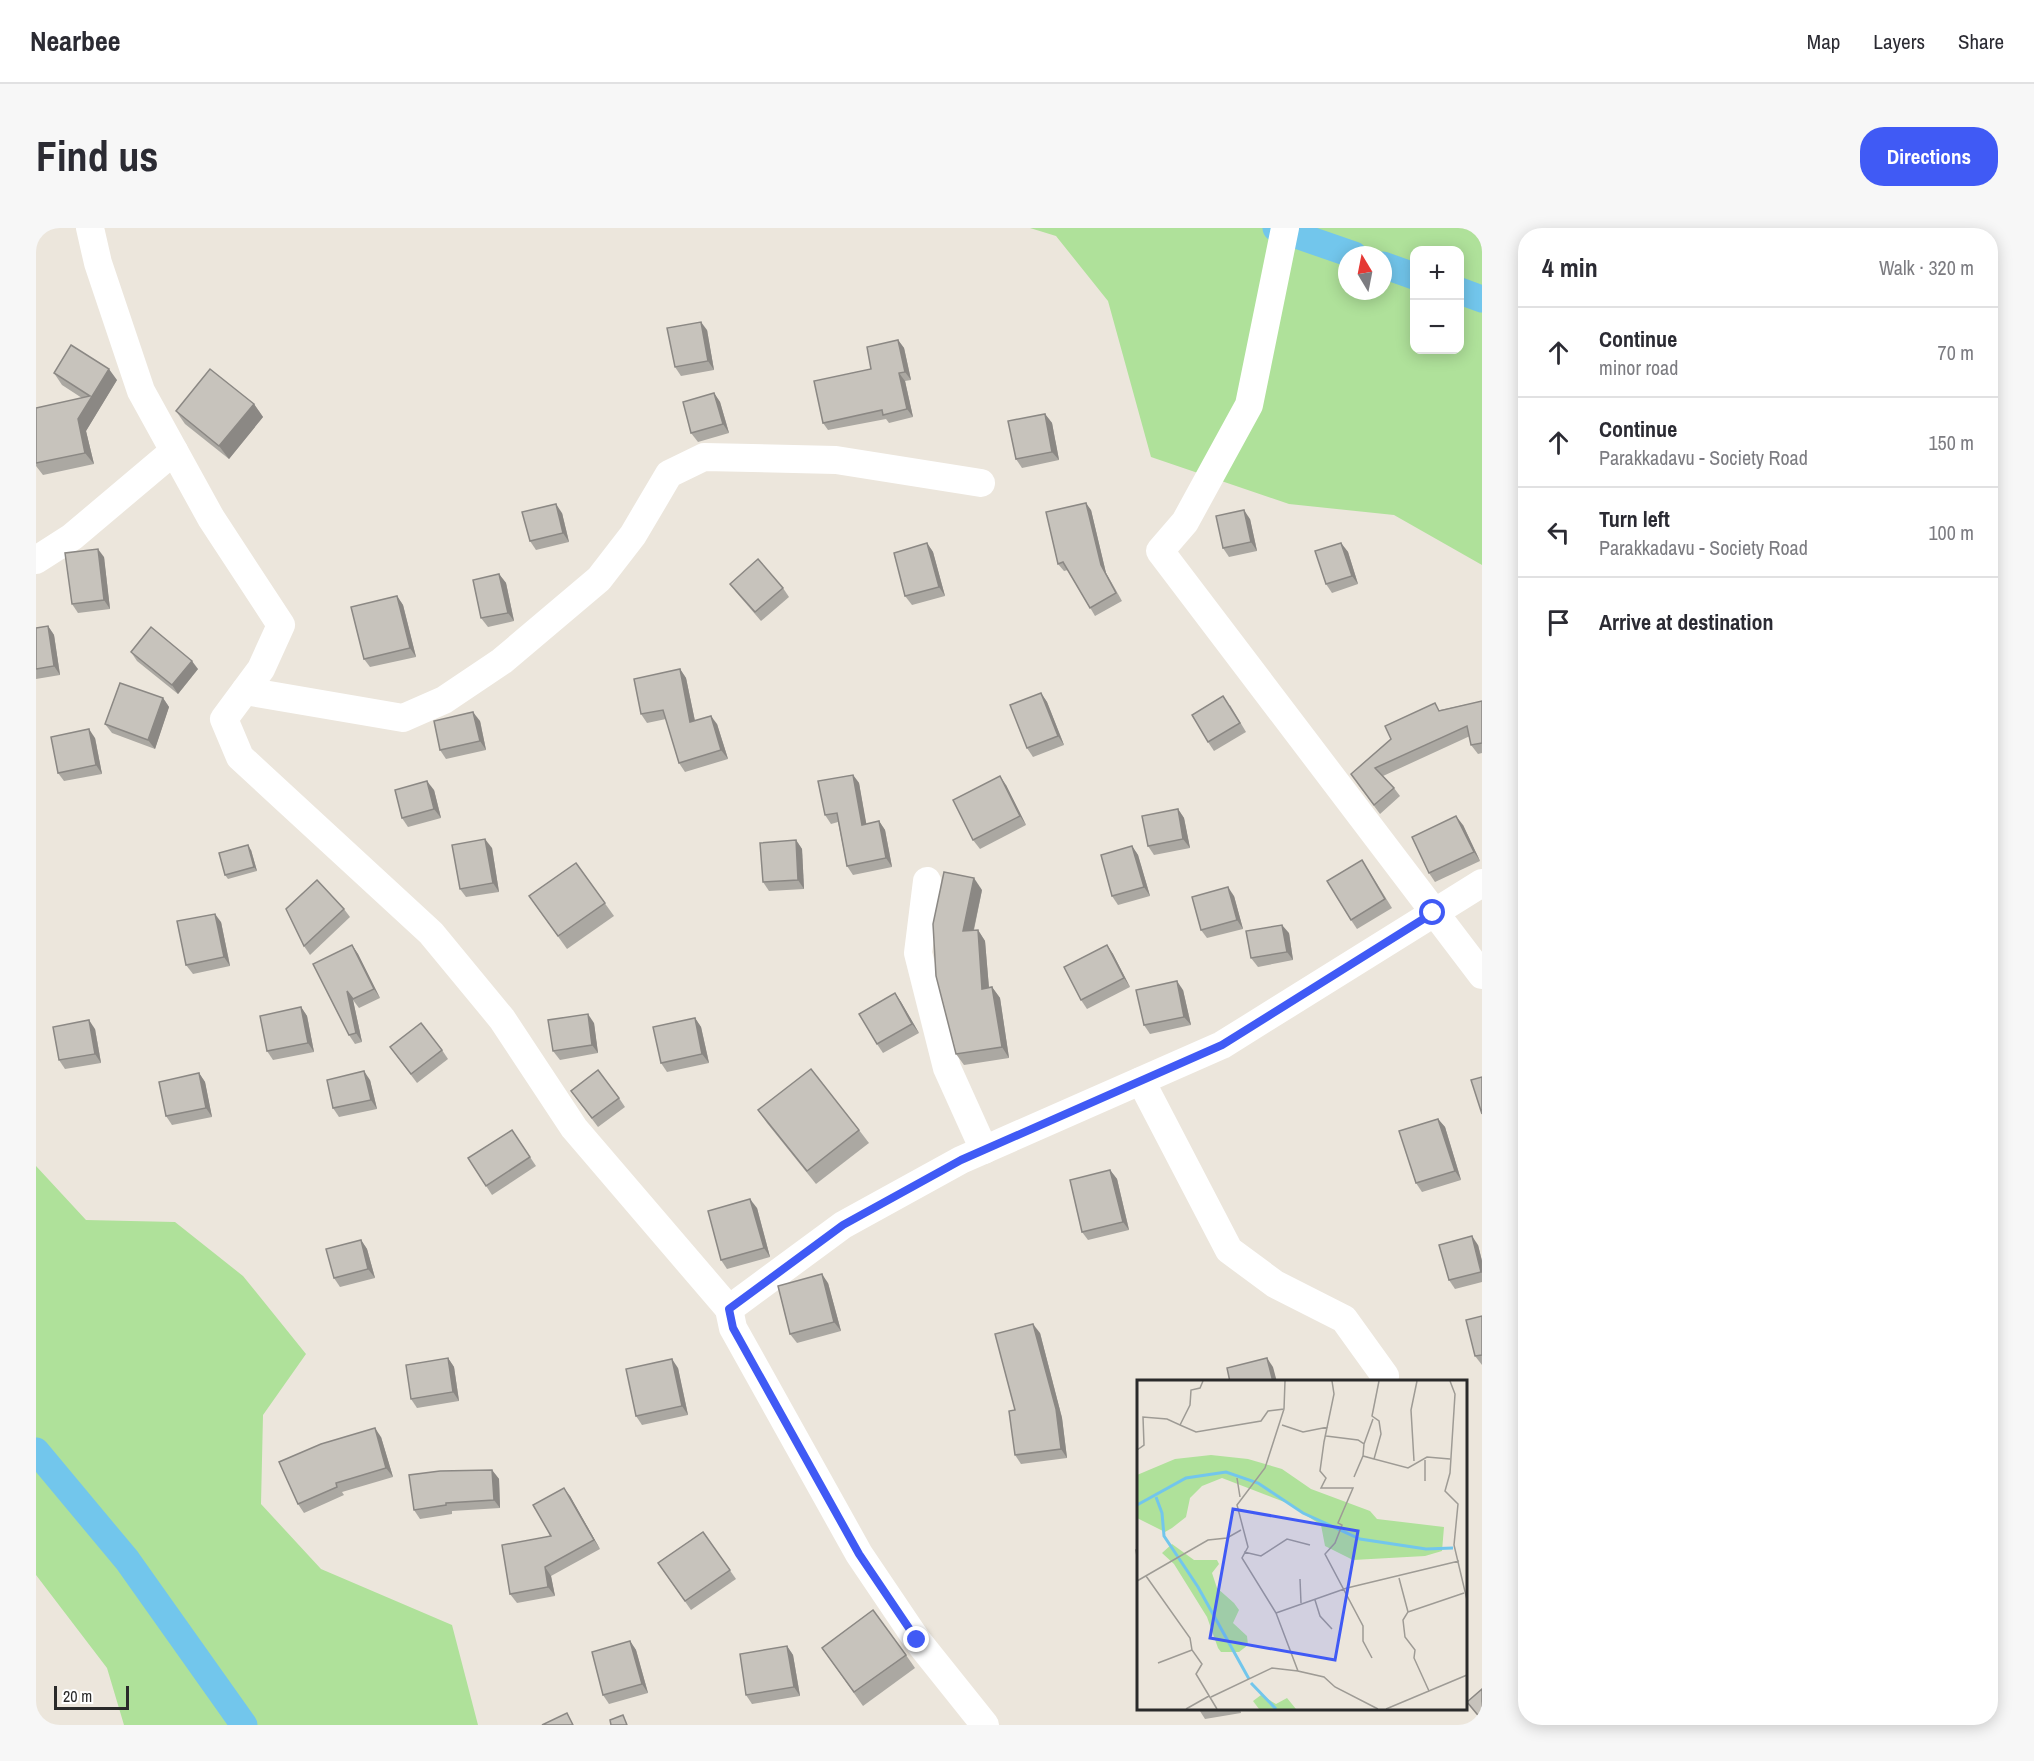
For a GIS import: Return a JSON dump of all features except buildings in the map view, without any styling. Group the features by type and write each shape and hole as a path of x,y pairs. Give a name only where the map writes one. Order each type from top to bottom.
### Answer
{"street":[{"path":"90,228 98,263 141,392 212,518 282,625 261,669 224,719 240,757 431,933 502,1018 574,1128 729,1309 733,1328 859,1554 917,1640 985,1725"},
{"path":"1283,235 1250,405 1185,522 1160,551 1482,975"},
{"path":"36,560 72,537 174,451"},
{"path":"245,691 403,718 444,700 502,661 599,579 633,535 669,474 704,457 836,460 981,483"},
{"path":"927,881 918,953 947,1068 984,1150"},
{"path":"729,1309 843,1225 984,1150 1222,1045 1482,883"},
{"path":"1141,1081 1229,1250 1275,1284 1344,1319 1385,1376"}],"green space":[{"path":"1030,228 1482,228 1482,565 1394,515 1289,504 1151,457 1108,301 1056,236"},
{"path":"36,1166 86,1220 175,1222 243,1276 306,1354 263,1415 261,1504 321,1569 452,1625 478,1725 124,1725 107,1668 36,1575"}],"waterway":[{"path":"1276,228 1338,249"},
{"path":"1392,268 1410,275"},
{"path":"1464,292 1482,299"},
{"path":"36,1451 127,1560 244,1725"}],"route":[{"path":"917,1640 859,1554 733,1328 729,1309 843,1225 961,1160 1222,1045 1433,913"}]}
